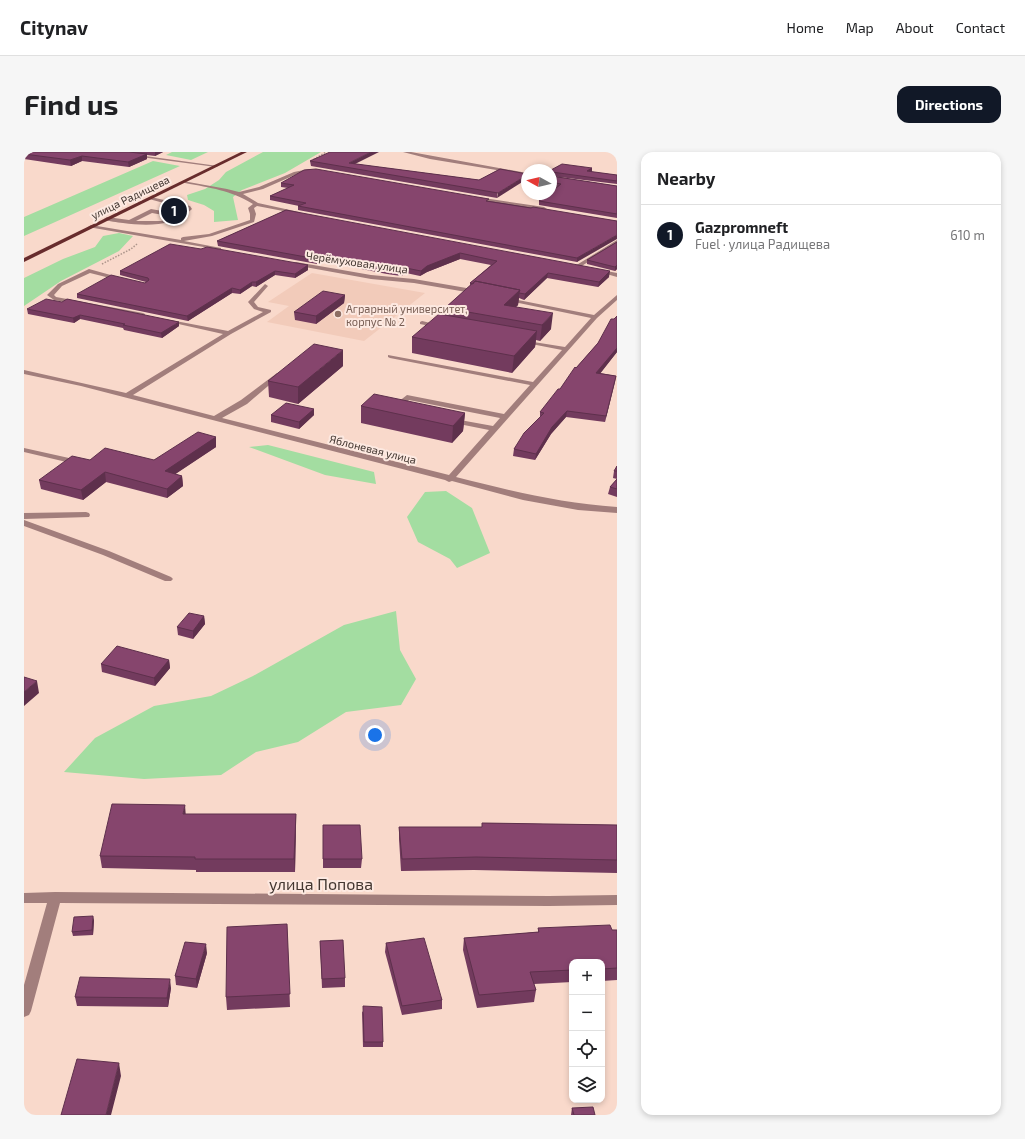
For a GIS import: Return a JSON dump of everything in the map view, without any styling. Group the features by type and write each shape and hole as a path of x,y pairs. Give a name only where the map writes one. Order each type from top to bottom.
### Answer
{"main road":[{"name":"улица Радищева","path":"24,260 245,152"}],"street":[{"path":"106,152 216,166"},
{"path":"405,152 430,158 521,173"},
{"path":"239,194 262,188 295,172 316,170 324,172"},
{"path":"185,182 207,185 239,194 256,204 307,215"},
{"path":"467,196 550,210"},
{"path":"107,219 159,222 180,216 189,209 188,207 151,198"},
{"path":"169,240 191,239 210,235 252,220 253,214 251,208 256,204"},
{"path":"131,221 151,211 180,216"},
{"path":"91,227 141,234 225,250"},
{"path":"578,266 615,245"},
{"name":"Черёмуховая улица","path":"292,263 371,277 414,281 486,294"},
{"path":"571,264 586,267"},
{"path":"593,269 617,275"},
{"path":"130,281 89,270 60,285 50,295 54,298 151,316"},
{"path":"126,396 229,333 269,311 256,308 251,302 265,286"},
{"path":"502,297 596,317"},
{"path":"449,480 596,317 617,297"},
{"path":"159,318 229,333"},
{"path":"422,323 445,327"},
{"path":"514,339 567,349"},
{"path":"390,356 535,384"},
{"path":"214,419 244,402 286,369"},
{"name":"Яблоневая улица","path":"24,372 126,396 449,480 549,503 617,510"},
{"path":"403,409 396,408 407,397 506,417"},
{"path":"442,417 495,429"},
{"path":"24,450 75,462"},
{"path":"24,516 86,515"},
{"path":"24,523 106,553 168,579"},
{"path":"24,1011 55,897"},
{"name":"улица Попова","path":"24,898 541,901 617,900"}],"path":[{"path":"89,270 131,248 138,243 141,234"}],"shaded area":[{"name":"Аграрный университет, корпус № 2","path":"312,273 425,293 364,341 267,322 289,306 268,302"}],"green space":[{"path":"172,152 208,152 191,160 166,155"},
{"path":"263,152 321,152 285,173 242,190 233,197 238,220 214,222 214,211 204,205 188,200 187,195 205,189 219,180 226,172"},
{"path":"153,161 180,166 24,236 24,217"},
{"path":"119,233 133,236 119,251 61,281 24,306 24,278 63,259 95,247 103,236"},
{"path":"268,445 374,472 376,484 325,475 249,447"},
{"path":"446,491 472,508 490,553 457,568 450,559 418,542 407,517 425,492"},
{"path":"396,611 400,650 416,679 401,705 346,712 298,742 256,752 221,775 144,779 64,772 95,738 154,706 211,696 253,676 344,625"}],"building":[{"path":"24,152 129,152 147,154 128,162 82,156 70,160 24,154"},
{"path":"330,152 371,152 349,163 479,180 500,169 521,173 521,179 498,193 310,161"},
{"path":"562,164 592,168 587,171 617,175 617,181 557,173 557,167"},
{"path":"316,169 489,199 486,201 617,221 617,235 577,258 298,206 306,203 270,196 294,185 281,183 304,170"},
{"path":"557,177 617,186 617,214 539,201 557,200 557,187 561,184 557,183"},
{"path":"286,210 610,271 599,282 548,273 525,294 519,293 520,290 475,281 473,284 470,283 497,261 460,253 427,266 421,271 406,268 401,271 321,256 317,259 217,241"},
{"path":"617,242 617,265 615,267 587,260"},
{"path":"170,244 201,249 207,247 308,265 295,274 275,271 256,282 252,282 240,290 232,288 187,316 77,294 111,275 145,283 149,280 148,278 120,271"},
{"path":"475,281 520,290 504,305 553,313 542,325 445,308"},
{"path":"323,291 345,295 316,316 294,312"},
{"path":"46,299 62,302 67,299 179,322 161,333 80,315 73,318 27,309"},
{"path":"439,314 537,331 514,356 412,337"},
{"path":"617,316 617,348 596,373 616,376 606,416 567,411 552,427 536,454 514,449 524,433 544,413 540,412 558,389 560,389 575,367 576,368 598,343 611,319 614,319"},
{"path":"314,344 343,350 298,387 268,381"},
{"path":"374,394 465,413 453,426 361,406"},
{"path":"286,403 314,409 299,422 271,415"},
{"path":"198,432 216,437 165,471 182,476 167,489 105,472 81,490 39,480 72,456 90,460 105,448 154,460"},
{"path":"617,479 617,489 610,487"},
{"path":"189,613 204,616 193,631 177,627"},
{"path":"117,646 169,660 154,678 101,664"},
{"path":"24,677 37,681 24,692"},
{"path":"112,804 185,805 183,814 296,814 294,859 195,859 195,857 100,856"},
{"path":"482,823 617,825 617,860 476,857 402,859 399,827 482,827"},
{"path":"323,825 360,825 362,859 323,859"},
{"path":"93,916 92,930 72,932 74,917"},
{"path":"287,924 290,994 226,997 227,927"},
{"path":"610,925 612,930 617,930 617,968 605,969 605,959 569,959 569,970 530,972 536,990 479,995 464,938 539,932 538,928"},
{"path":"424,938 442,1000 402,1006 386,943"},
{"path":"343,940 345,978 322,979 320,941"},
{"path":"185,942 206,944 196,979 175,976"},
{"path":"80,977 170,979 167,998 75,997"},
{"path":"363,1006 382,1007 383,1042 364,1042"},
{"path":"77,1059 119,1063 106,1115 61,1115"},
{"path":"593,1107 595,1115 574,1115 572,1108"}],"place":[{"name":"Gazpromneft","path":"174,211"},
{"name":"Аграрный университет, корпус № 2","path":"338,314"}]}
